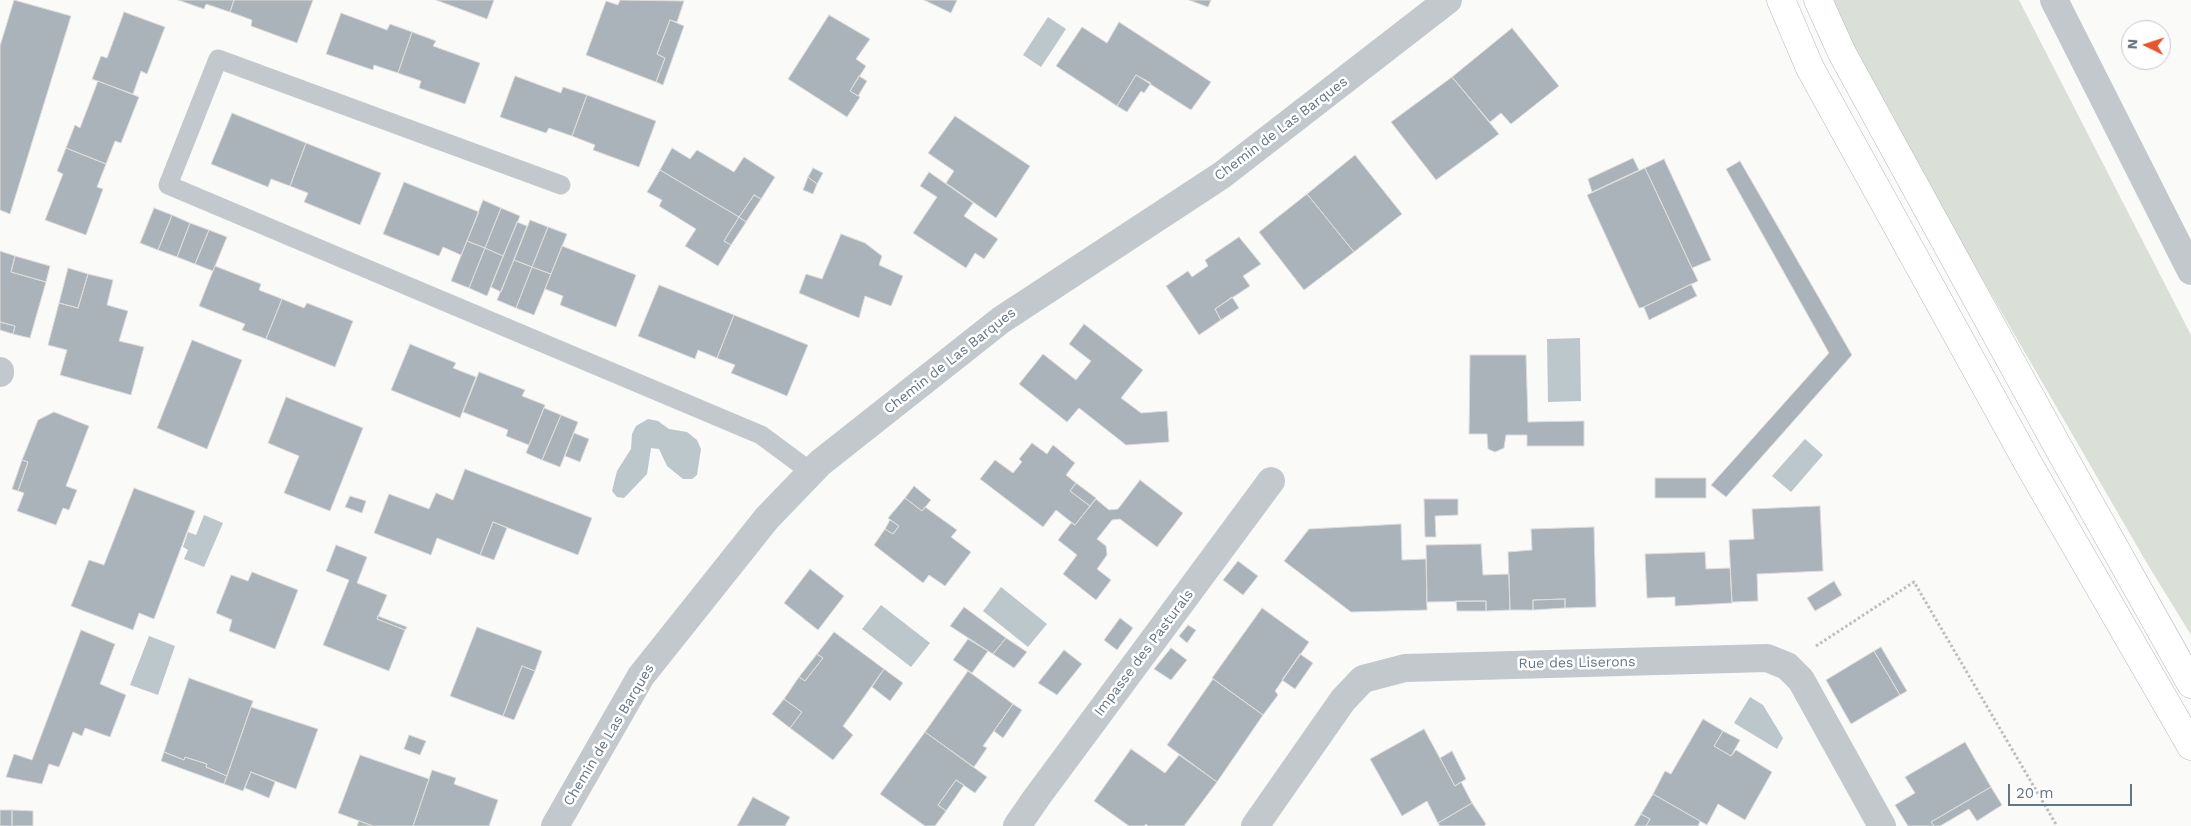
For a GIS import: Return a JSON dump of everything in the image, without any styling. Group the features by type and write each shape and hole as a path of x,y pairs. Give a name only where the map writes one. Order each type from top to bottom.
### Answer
{"highway":[{"path":"1761,0 1810,68"},
{"path":"1781,0 1810,68 2029,465 2191,746"},
{"path":"1818,0 1852,71 2191,684"}],"street":[{"name":"Chemin de Las Barques","path":"555,826 642,676 767,518 811,472 1001,320 1222,175 1448,0"},
{"path":"2054,0 2191,271"},
{"name":"Impasse des Pasturals","path":"1017,826 1271,481"},
{"name":"Rue des Liserons","path":"1254,826 1343,700 1363,680 1405,668 1767,658 1786,666 1801,680 1882,826"}],"lane":[{"path":"561,185 218,59 168,185 761,435 811,472"}],"path":[{"path":"1786,666 1914,582 2057,826"}],"shaded area":[{"path":"1829,0 2019,0 2191,335 2191,635 2148,565 1874,92"},
{"path":"1048,17 1066,29 1041,67 1023,55"},
{"path":"1580,338 1581,401 1548,402 1547,339"},
{"path":"648,419 658,421 669,429 687,432 697,440 701,449 697,475 692,479 683,479 667,466 659,449 651,448 647,474 624,498 617,497 612,491 617,471 631,449 632,434 636,426"},
{"path":"1805,439 1823,455 1791,492 1772,476"},
{"path":"204,515 223,523 204,567 184,559 188,550 183,547 188,532 196,535"},
{"path":"1001,587 1047,624 1028,647 983,611"},
{"path":"881,605 930,643 911,667 862,629"},
{"path":"149,636 175,646 158,695 130,685"},
{"path":"1750,697 1763,705 1783,738 1777,749 1734,723"}],"building":[{"path":"14,0 71,16 10,214 0,210 0,46"},
{"path":"178,0 234,0 230,12 206,4 204,9"},
{"path":"234,0 313,0 297,43 251,26 252,20 230,12"},
{"path":"436,0 494,0 487,19"},
{"path":"620,0 684,1 677,22 670,20 657,54 665,58 656,82 586,55 606,1 618,5"},
{"path":"924,0 957,0 951,13"},
{"path":"1189,0 1211,0 1208,7"},
{"path":"124,12 165,27 147,74 141,71 133,94 92,79 101,56 107,58"},
{"path":"341,13 387,30 390,24 412,32 398,73 374,65 373,70 326,54"},
{"path":"829,15 870,39 856,59 866,66 850,91 860,97 847,117 788,79"},
{"path":"670,20 684,26 663,85 656,82 665,58 657,54"},
{"path":"1119,22 1211,82 1191,110 1136,75 1117,106 1056,66 1082,27 1107,43"},
{"path":"1512,28 1559,86 1511,124 1501,113 1490,122 1452,77"},
{"path":"412,32 436,41 433,46 480,63 465,104 419,88 421,81 398,73"},
{"path":"1136,75 1151,83 1144,93 1141,91 1127,112 1117,106"},
{"path":"515,76 561,93 563,87 587,95 572,136 549,128 546,133 500,117"},
{"path":"859,76 867,81 858,96 850,91"},
{"path":"1452,77 1499,134 1436,180 1391,122"},
{"path":"98,81 139,97 121,143 115,141 106,164 66,148 75,125 80,128"},
{"path":"587,95 656,121 639,167 593,150 595,145 572,136"},
{"path":"232,113 306,143 290,186 271,179 268,187 211,164"},
{"path":"955,116 1030,166 996,218 946,183 954,171 928,153"},
{"path":"306,143 381,173 360,225 304,202 308,193 290,186"},
{"path":"66,148 106,164 97,187 103,189 86,235 45,220 63,174 57,171"},
{"path":"672,148 690,159 697,150 734,172 744,157 775,177 761,199 754,195 739,217 660,170"},
{"path":"1355,155 1402,214 1354,252 1307,194"},
{"path":"1633,158 1639,170 1592,192 1588,179"},
{"path":"1664,159 1711,260 1692,268 1645,168"},
{"path":"1740,161 1852,355 1726,497 1711,485 1829,353 1726,169"},
{"path":"813,168 823,173 817,184 808,177"},
{"path":"1645,168 1698,281 1639,308 1587,195"},
{"path":"660,170 739,217 724,241 731,245 718,266 685,246 696,229 659,206 662,200 647,192"},
{"path":"929,172 973,203 964,216 998,239 984,259 975,253 966,268 913,233 937,197 920,186"},
{"path":"808,177 817,184 813,194 803,190"},
{"path":"404,182 479,212 461,255 443,247 439,256 383,234"},
{"path":"1307,194 1354,252 1304,290 1259,232"},
{"path":"754,195 761,199 746,222 739,217"},
{"path":"483,200 501,208 485,248 467,241"},
{"path":"154,208 172,215 158,250 140,243"},
{"path":"501,208 520,216 503,256 485,248"},
{"path":"172,215 190,223 177,257 158,250"},
{"path":"739,217 746,222 731,245 724,241"},
{"path":"530,220 548,227 532,267 514,260"},
{"path":"517,222 527,226 501,292 491,287"},
{"path":"190,223 209,230 195,264 177,257"},
{"path":"548,227 567,234 551,274 532,267"},
{"path":"209,230 227,237 213,271 195,264"},
{"path":"841,234 865,243 882,256 879,265 903,276 891,306 865,296 859,318 799,293 806,274 822,279"},
{"path":"1239,237 1261,264 1243,276 1250,286 1215,309 1221,320 1199,335 1166,286 1188,271 1192,277 1208,266 1205,260"},
{"path":"467,241 485,248 469,288 451,281"},
{"path":"562,246 636,275 616,327 560,305 563,296 545,289"},
{"path":"485,248 503,256 487,296 469,288"},
{"path":"0,251 15,256 11,272 46,282 30,338 13,334 15,326 0,322"},
{"path":"15,256 50,266 46,282 11,272"},
{"path":"514,260 532,267 516,308 497,300"},
{"path":"215,266 261,284 259,290 282,299 266,339 242,330 245,324 199,306"},
{"path":"532,267 551,274 534,315 516,308"},
{"path":"68,268 88,274 78,308 59,303"},
{"path":"88,274 113,280 107,305 128,311 119,341 144,347 131,395 60,375 67,350 48,345 59,303 78,308"},
{"path":"1691,284 1697,296 1649,320 1644,307"},
{"path":"659,285 734,315 717,358 698,350 695,359 638,336"},
{"path":"1232,297 1239,308 1221,320 1215,309"},
{"path":"282,299 304,308 307,303 353,321 335,367 266,339"},
{"path":"734,315 808,345 787,396 731,373 735,365 717,358"},
{"path":"0,322 15,326 13,334 0,330"},
{"path":"1084,324 1143,370 1121,398 1141,413 1167,411 1169,442 1126,445 1079,408 1067,422 1019,384 1043,354 1076,380 1091,361 1069,344"},
{"path":"192,340 242,360 207,449 157,428"},
{"path":"410,344 456,363 453,368 476,377 460,418 391,390"},
{"path":"1470,355 1526,355 1528,422 1584,421 1584,446 1527,446 1527,435 1506,435 1504,448 1495,452 1488,449 1487,434 1469,434"},
{"path":"479,372 525,390 522,396 545,405 529,445 506,436 508,430 463,412"},
{"path":"286,397 363,428 330,511 284,493 299,456 268,443"},
{"path":"544,408 561,415 542,460 526,453"},
{"path":"54,412 89,426 66,486 77,490 69,510 63,508 56,525 17,511 24,493 18,491 28,462 22,460 38,420"},
{"path":"561,415 578,422 560,467 542,460"},
{"path":"574,433 589,439 580,462 565,456"},
{"path":"1032,443 1047,454 1053,445 1075,463 1066,475 1076,483 1070,491 1090,506 1075,525 1056,510 1043,527 980,479 995,460 1013,473 1022,462 1019,459"},
{"path":"22,460 28,462 18,491 12,489"},
{"path":"465,469 592,518 578,555 493,522 480,555 437,538 431,555 374,533 389,494 429,509 436,493 453,500"},
{"path":"1655,478 1706,478 1706,498 1655,498"},
{"path":"1140,480 1183,513 1157,547 1120,519 1112,520 1097,539 1106,546 1107,555 1097,569 1111,580 1096,600 1063,574 1077,555 1058,540 1071,523 1075,525 1096,499 1109,510 1118,509"},
{"path":"1076,483 1096,498 1090,506 1070,491"},
{"path":"914,486 931,500 922,511 905,498"},
{"path":"134,488 195,511 154,619 139,613 133,630 71,606 89,560 104,565"},
{"path":"350,496 366,501 362,513 345,507"},
{"path":"905,498 922,511 925,507 957,530 951,537 971,552 945,586 929,575 923,583 874,545 885,529 893,534 899,526 888,518"},
{"path":"1424,499 1458,499 1458,515 1435,516 1436,537 1425,537"},
{"path":"1820,506 1823,571 1757,574 1758,601 1732,602 1729,540 1754,539 1752,509"},
{"path":"890,520 899,526 893,534 885,529"},
{"path":"493,522 507,528 494,560 480,555"},
{"path":"1401,524 1402,560 1426,559 1427,610 1351,612 1284,561 1309,529"},
{"path":"1594,527 1596,607 1565,608 1565,599 1533,600 1533,610 1510,610 1508,552 1532,550 1531,529"},
{"path":"1481,544 1483,575 1509,574 1510,610 1486,611 1486,601 1427,602 1426,545"},
{"path":"336,545 367,557 357,583 387,595 377,619 405,630 389,671 323,645 349,580 326,571"},
{"path":"1705,552 1706,569 1730,568 1732,603 1675,606 1675,597 1647,598 1645,554"},
{"path":"1238,561 1258,576 1243,595 1223,580"},
{"path":"810,569 844,596 818,630 784,603"},
{"path":"252,572 298,590 275,649 229,631 232,620 216,613 231,575 248,581"},
{"path":"1834,581 1842,595 1815,611 1807,598"},
{"path":"1565,599 1565,608 1533,610 1533,600"},
{"path":"1456,601 1486,601 1486,611 1457,611"},
{"path":"964,607 1006,638 993,654 950,626"},
{"path":"1262,608 1309,642 1275,691 1278,695 1263,715 1212,678"},
{"path":"378,616 407,627 405,630 377,619"},
{"path":"1120,618 1133,628 1117,650 1104,640"},
{"path":"1188,625 1196,630 1187,643 1179,636"},
{"path":"477,627 542,651 535,671 522,666 503,716 450,696"},
{"path":"81,630 115,644 100,684 126,695 110,737 85,728 82,736 73,732 59,767 49,764 42,784 6,777 14,754 32,760"},
{"path":"834,632 884,669 843,726 853,735 833,760 790,728 802,712 784,699 799,677 805,681 823,658 817,654"},
{"path":"1006,638 1027,652 1014,668 993,654"},
{"path":"968,639 988,651 972,673 953,660"},
{"path":"1881,647 1907,691 1900,695 1874,651"},
{"path":"1171,648 1187,660 1171,680 1154,669"},
{"path":"1064,650 1082,664 1057,695 1038,683"},
{"path":"1874,651 1900,695 1851,724 1826,680"},
{"path":"817,654 823,658 805,681 799,677"},
{"path":"1300,654 1313,663 1295,689 1282,680"},
{"path":"522,666 535,671 514,720 503,716"},
{"path":"884,669 903,683 890,701 872,687"},
{"path":"968,671 1013,704 983,746 987,748 974,767 925,732"},
{"path":"189,678 253,701 227,776 206,767 207,764 185,757 184,760 164,752"},
{"path":"1213,679 1263,715 1217,782 1167,745"},
{"path":"784,699 802,712 790,728 772,714"},
{"path":"1013,704 1022,710 1003,738 994,731"},
{"path":"251,707 318,729 296,789 251,772 243,791 224,784"},
{"path":"1703,719 1723,731 1714,746 1731,756 1736,750 1772,772 1745,820 1718,804 1707,825 1653,794 1665,771 1671,774"},
{"path":"1424,729 1455,786 1461,782 1472,803 1438,823 1427,801 1402,816 1370,759"},
{"path":"1723,731 1740,740 1731,756 1714,746"},
{"path":"925,732 987,777 975,793 956,780 938,805 946,811 935,826 925,826 880,794"},
{"path":"409,735 426,741 420,755 404,749"},
{"path":"1965,742 1991,787 1931,822 1934,826 1908,826 1895,805 1915,793 1905,777"},
{"path":"1131,749 1165,773 1179,755 1217,782 1184,826 1148,826 1146,824 1144,826 1129,826 1094,801"},
{"path":"1452,751 1466,779 1455,786 1440,758"},
{"path":"164,752 184,760 185,757 207,764 206,767 227,776 224,784 161,761"},
{"path":"360,755 429,779 413,826 373,826 338,813"},
{"path":"432,770 456,778 454,784 498,800 489,826 413,826"},
{"path":"251,772 275,782 269,798 245,788"},
{"path":"956,780 964,785 946,811 938,805"},
{"path":"1991,787 2002,805 1977,821 1969,809 1940,826 1934,826 1931,822"},
{"path":"1653,794 1700,821 1698,826 1646,826 1650,819 1641,814"},
{"path":"753,797 790,817 785,826 737,826"},
{"path":"1472,803 1486,824 1484,826 1440,826 1438,823"},
{"path":"0,810 12,810 12,826 0,826"},
{"path":"12,810 33,811 33,826 12,826"},
{"path":"1641,814 1650,819 1646,826 1634,826"},
{"path":"359,821 373,826 357,826"}]}
